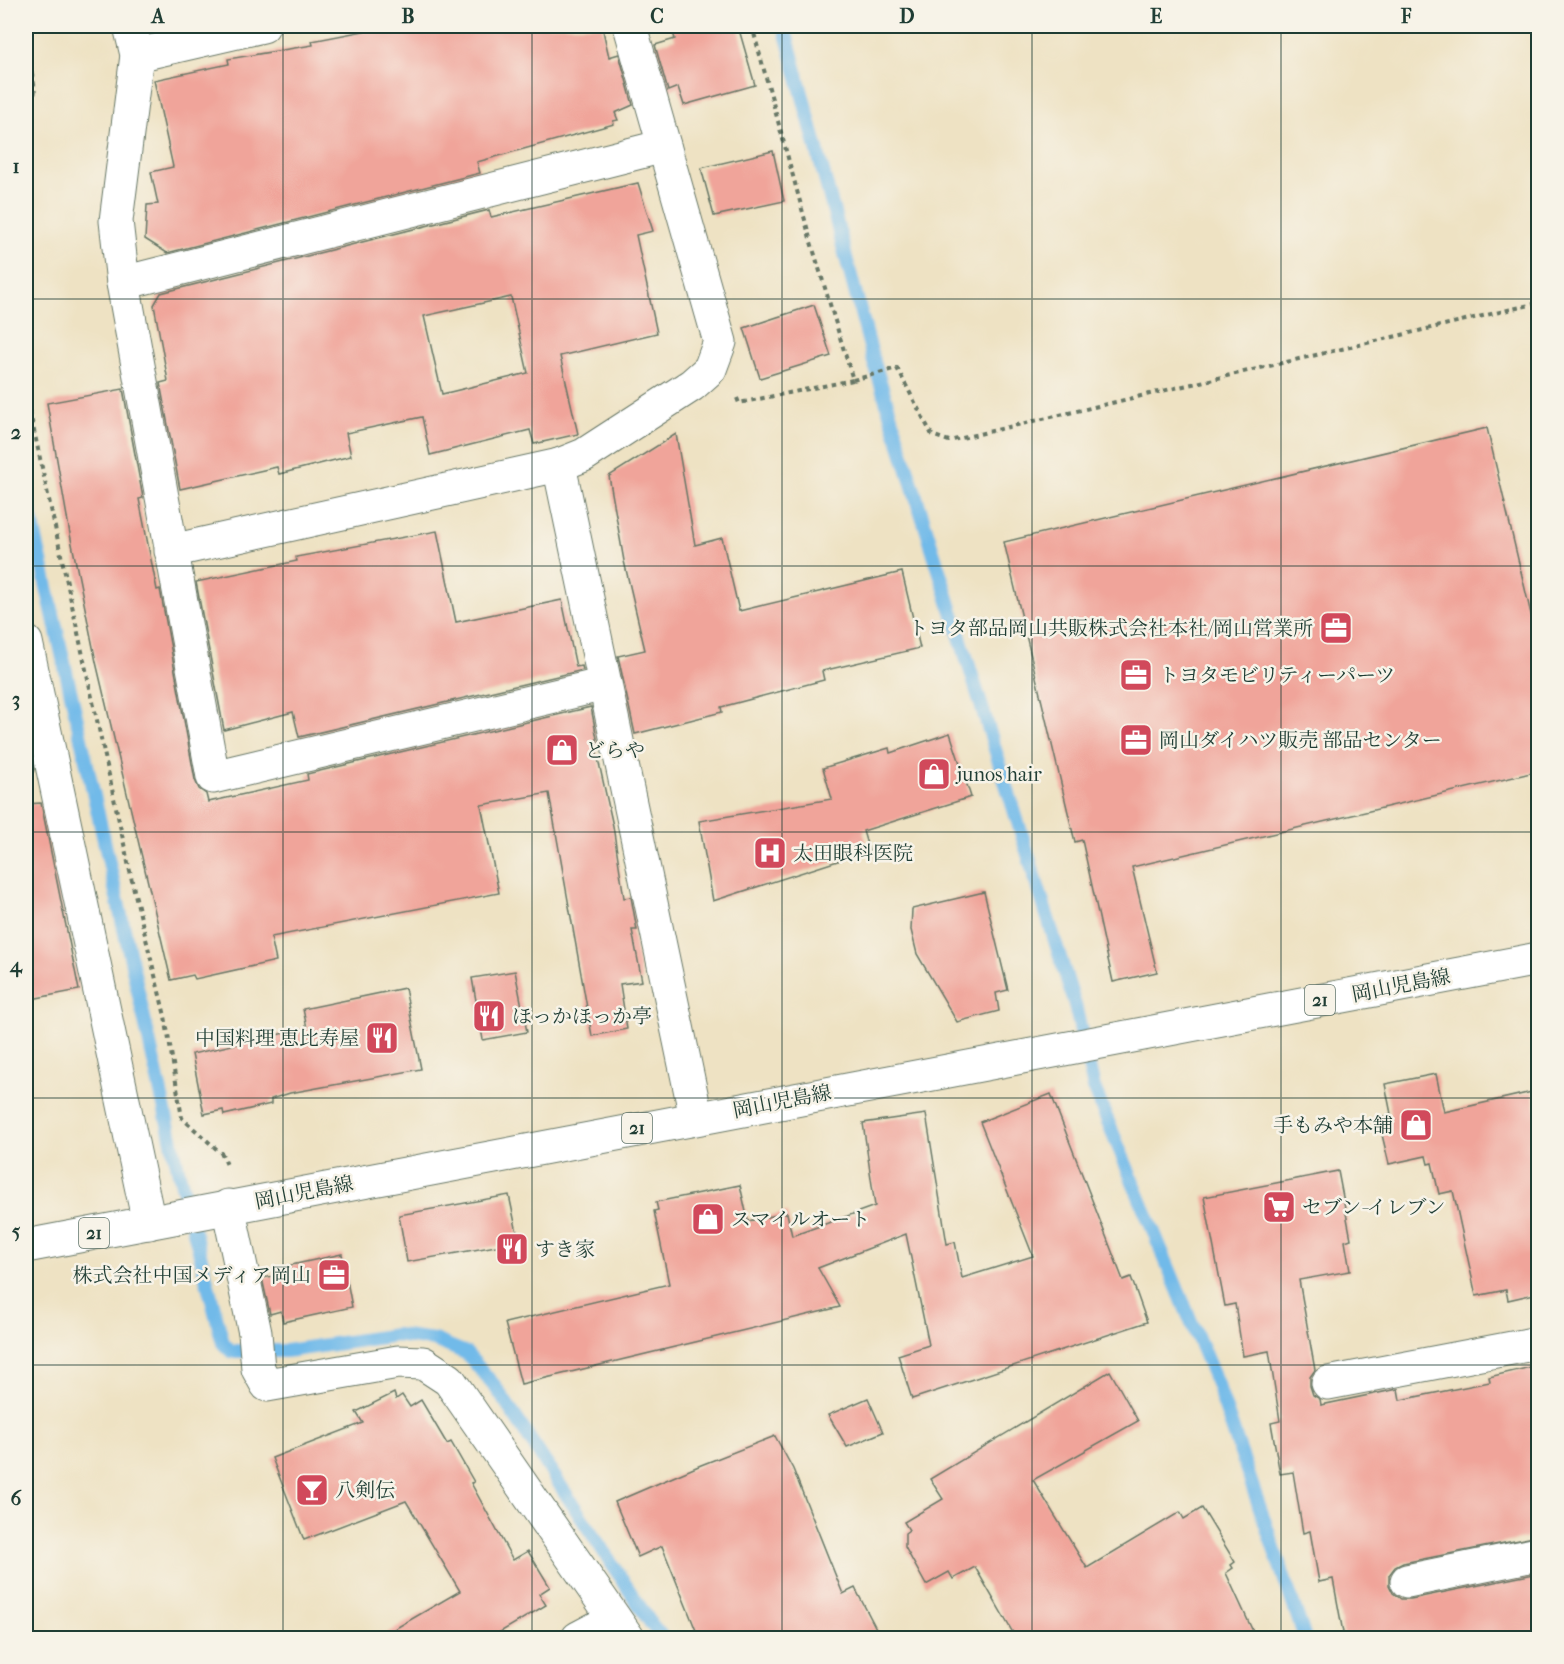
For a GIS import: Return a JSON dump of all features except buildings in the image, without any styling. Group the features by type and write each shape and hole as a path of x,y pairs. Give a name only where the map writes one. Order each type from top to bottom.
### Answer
{"street":[{"path":"263,26 134,40 116,221 123,283 213,777 605,684"},
{"path":"171,551 559,465 584,455 692,385 710,369 720,342 630,26"},
{"path":"123,283 664,146"},
{"path":"559,465 696,1117"},
{"path":"26,642 155,1222"},
{"name":"岡山児島線","path":"26,1246 696,1117 1539,959"},
{"path":"218,1208 255,1333 258,1369 267,1385 398,1362 423,1363 449,1380 621,1629 578,1638"},
{"path":"1328,1383 1539,1343"},
{"path":"1407,1581 1539,1554"}],"path":[{"path":"753,26 811,243 853,380"},
{"path":"26,46 35,89 26,159"},
{"path":"720,342 739,403 853,380 897,368 932,435 949,441 1539,303"},
{"path":"26,394 134,890 165,1016 182,1118 222,1154 230,1172"}],"waterway":[{"path":"784,26 874,362 1075,1005 1094,1088 1217,1384 1305,1638"},
{"path":"26,494 179,1173 223,1343 231,1351 286,1351 396,1335 434,1340 466,1353 495,1386 652,1625 663,1638"}],"place":[{"name":"トヨタ部品岡山共販株式会社本社/岡山営業所","path":"1336,628"},
{"name":"トヨタモビリティーパーツ","path":"1136,675"},
{"name":"岡山ダイハツ販売 部品センター","path":"1136,740"},
{"name":"どらや","path":"562,750"},
{"name":"junos hair","path":"934,774"},
{"name":"太田眼科医院","path":"770,853"},
{"name":"ほっかほっか亭","path":"489,1016"},
{"name":"中国料理 恵比寿屋","path":"382,1038"},
{"name":"手もみや本舗","path":"1416,1125"},
{"name":"セブン-イレブン","path":"1279,1207"},
{"name":"スマイルオート","path":"708,1219"},
{"name":"すき家","path":"512,1249"},
{"name":"株式会社中国メディア岡山","path":"334,1275"},
{"name":"八剣伝","path":"312,1490"}]}
